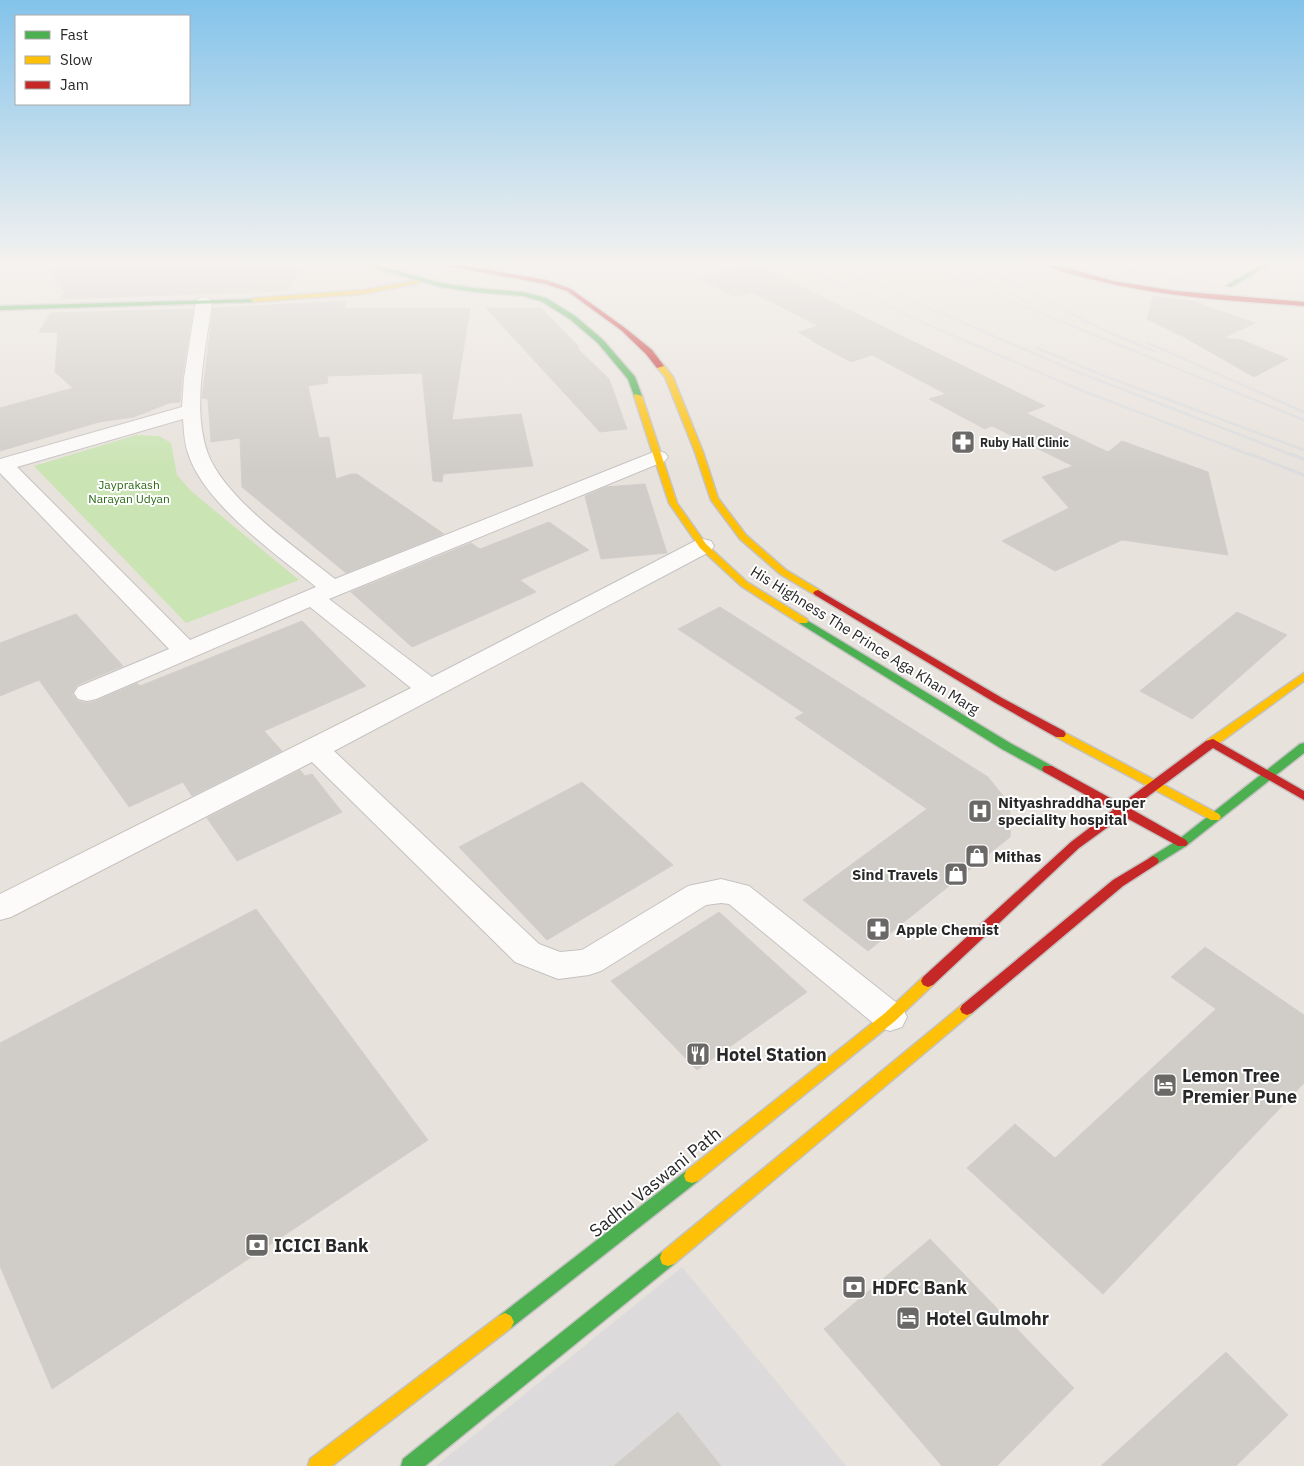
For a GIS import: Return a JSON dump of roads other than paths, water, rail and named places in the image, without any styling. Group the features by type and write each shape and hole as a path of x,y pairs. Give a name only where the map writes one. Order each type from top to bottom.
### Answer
{"main road":[{"name":"His Highness The Prince Aga Khan Marg","path":"590,333 616,357 633,380 673,503 703,546 744,584 1006,746 1182,843"},
{"name":"His Highness The Prince Aga Khan Marg","path":"626,333 649,352 668,377 699,452 714,498 743,537 783,572 998,700 1216,817"},
{"name":"Sadhu Vaswani Path","path":"317,1466 617,1236 890,1017 1075,846 1155,784 1304,676"},
{"path":"1212,743 1304,796"},
{"path":"410,1466 646,1277 1118,883 1182,843 1304,747"}],"street":[{"path":"200,333 194,375 192,410 198,454 210,477 237,508 322,594 430,689"},
{"path":"187,652 1,464 192,410"},
{"path":"87,693 322,594 658,457"},
{"path":"0,908 315,749 703,546"},
{"path":"315,749 527,953 558,966 589,962 699,894 721,892 738,894 890,1017"}],"railway":[{"path":"948,333 1078,389 1253,456"},
{"path":"988,333 1065,367 1295,456"},
{"path":"1091,333 1304,420"},
{"path":"1112,333 1154,351"},
{"path":"1148,343 1304,412"},
{"path":"1037,348 1107,377 1304,450"},
{"path":"1250,454 1304,475"},
{"path":"1291,454 1304,459"}],"place":[{"name":"Ruby Hall Clinic","path":"963,442"},
{"name":"Nityashraddha super speciality hospital","path":"980,811"},
{"name":"Mithas","path":"977,856"},
{"name":"Sind Travels","path":"956,874"},
{"name":"Apple Chemist","path":"878,929"},
{"name":"Hotel Station","path":"698,1054"},
{"name":"Lemon Tree Premier Pune","path":"1165,1085"},
{"name":"ICICI Bank","path":"257,1245"},
{"name":"HDFC Bank","path":"854,1287"},
{"name":"Hotel Gulmohr","path":"908,1318"}],"park label":[{"name":"Jayprakash Narayan Udyan","path":"129,491"}]}
